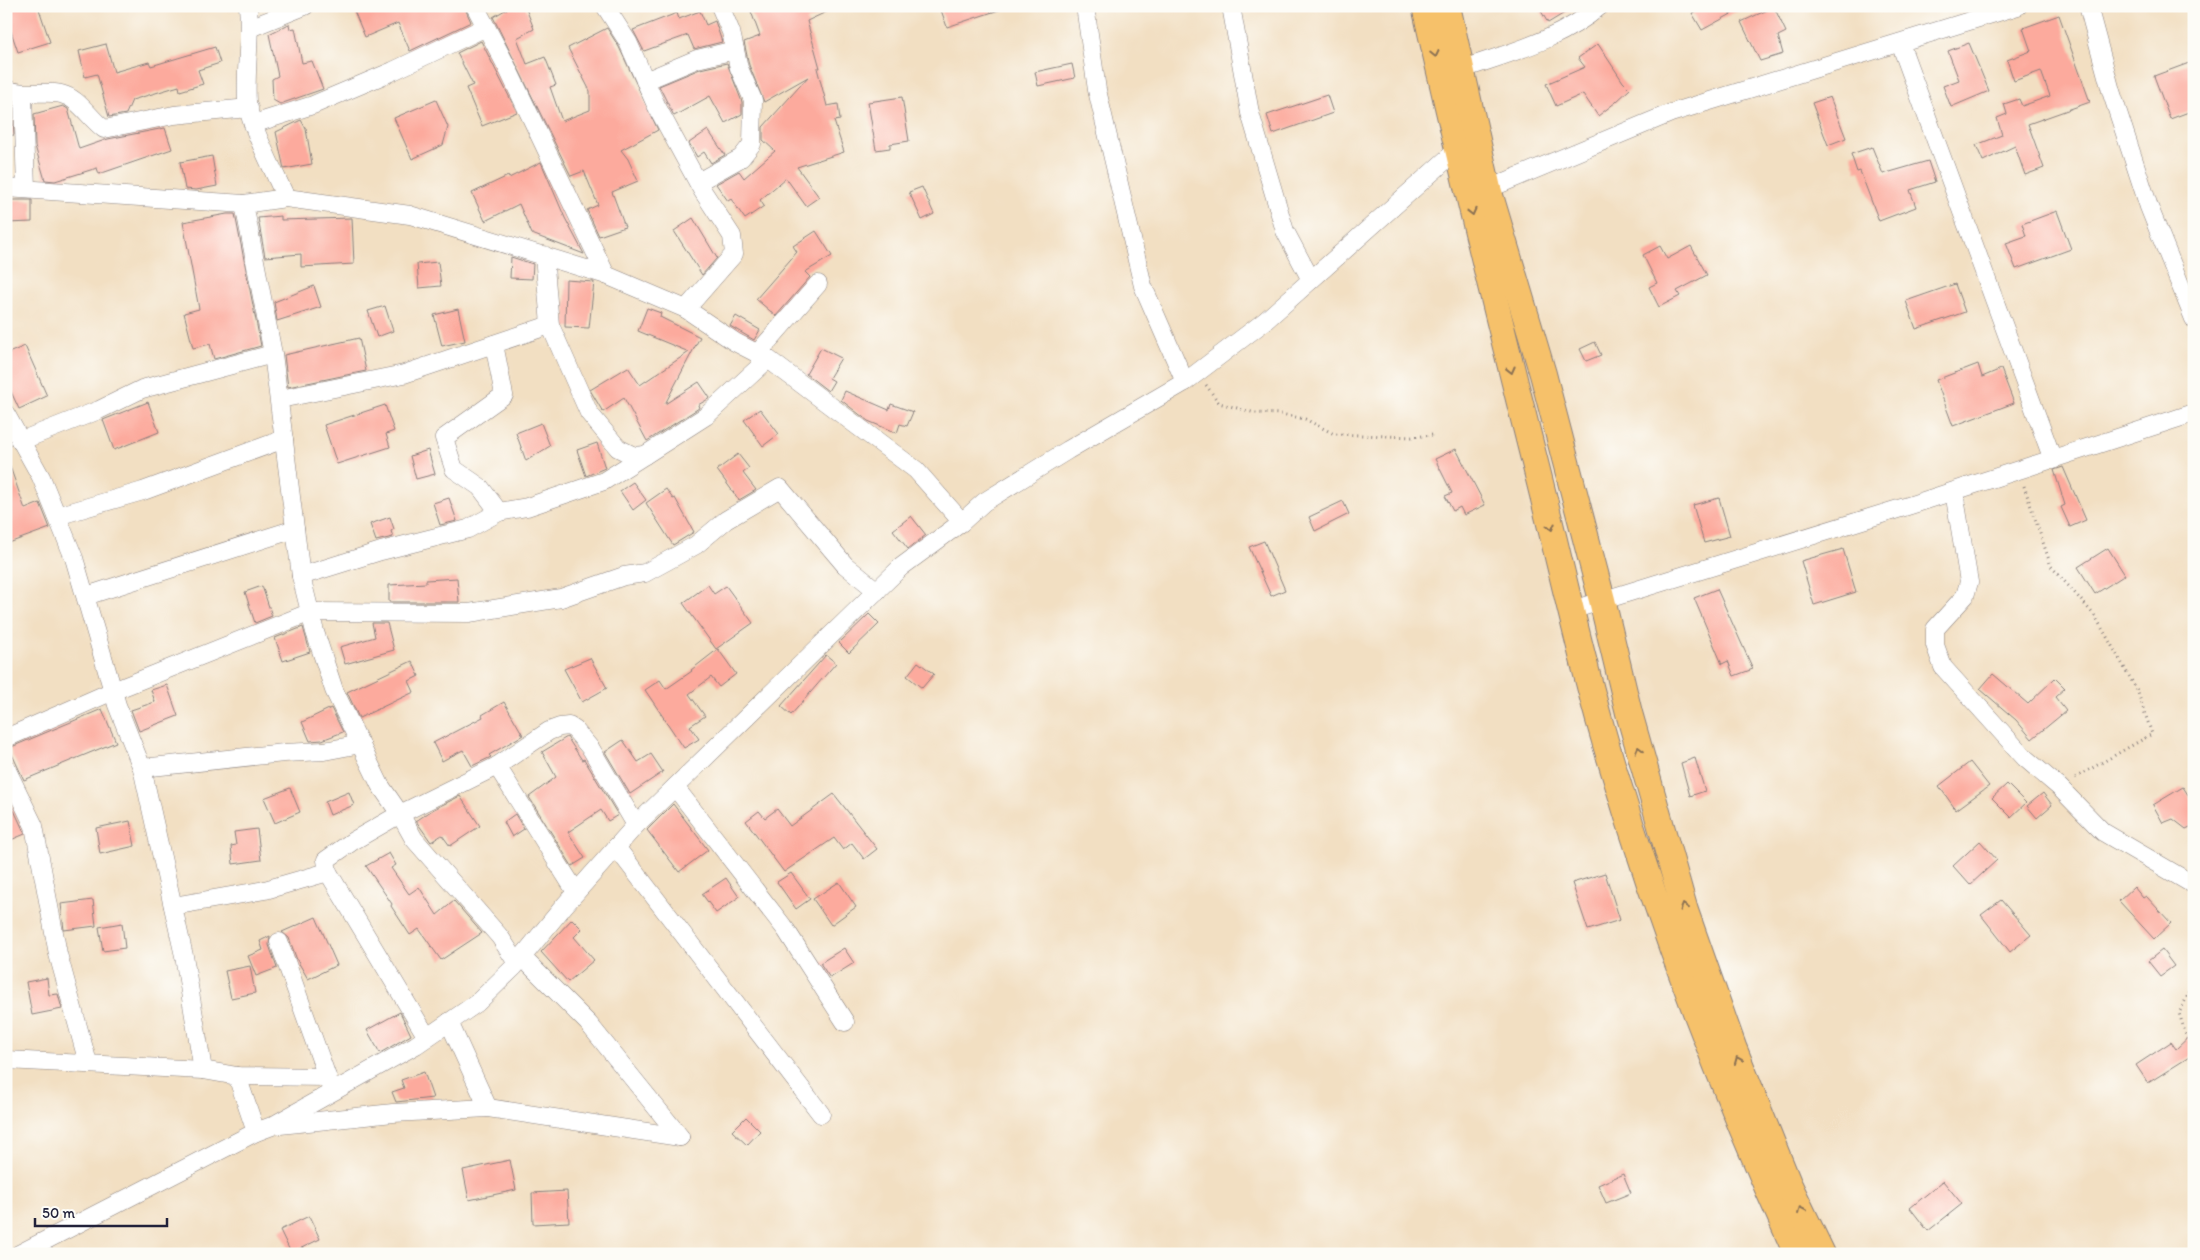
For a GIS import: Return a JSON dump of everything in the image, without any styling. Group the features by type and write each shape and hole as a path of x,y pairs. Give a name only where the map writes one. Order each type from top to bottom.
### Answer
{"main road":[{"path":"1425,6 1457,150 1599,719 1663,922 1704,1037 1731,1105 1797,1254"},
{"path":"1447,6 1488,189 1542,374 1602,600 1629,713 1685,911 1736,1055 1788,1183 1822,1254"}],"street":[{"path":"248,6 250,28 247,103 286,198"},
{"path":"250,28 304,6"},
{"path":"475,6 506,65 606,275"},
{"path":"605,6 628,42 656,105 698,182 732,236 734,254 686,309"},
{"path":"698,182 741,158 752,144 754,100 739,68 731,32 720,6"},
{"path":"1085,6 1097,90 1143,286 1184,382"},
{"path":"1460,70 1536,43 1569,28 1600,6"},
{"path":"1488,189 1671,113 2018,6"},
{"path":"2088,6 2111,91 2149,207 2194,319"},
{"path":"1230,7 1250,113 1285,231 1311,280"},
{"path":"6,89 24,94 62,94 79,102 92,120 104,129 174,115 251,116 313,105 393,71 486,27"},
{"path":"1900,43 2053,460"},
{"path":"646,81 698,59 735,50"},
{"path":"24,94 26,189"},
{"path":"19,1254 264,1129 330,1085 427,1037 477,1003 520,960 576,892 636,825 901,567 993,497 1184,382 1265,321 1457,150"},
{"path":"6,188 244,204 286,198 410,215 606,275 686,309 763,356 916,470 962,522"},
{"path":"244,204 274,354 302,576 310,612 334,690 380,784 414,839 520,960 588,1023 680,1137 488,1108 393,1113 264,1129"},
{"path":"544,255 550,325 590,413 618,448 634,456 645,455"},
{"path":"302,576 381,550 468,529 499,512 527,507 604,481 706,416 763,356 818,284"},
{"path":"280,399 404,374 550,325"},
{"path":"494,344 504,395 444,438 454,468 480,487 499,512"},
{"path":"20,441 99,410 142,389 274,354"},
{"path":"1572,610 1954,492 2194,413"},
{"path":"6,414 41,477 74,558 114,691 142,768 173,906 203,1070"},
{"path":"57,516 143,491 284,439"},
{"path":"6,738 114,691 310,612 469,613 561,598 624,576 645,573 696,545 726,520 780,488 845,566 877,591"},
{"path":"1954,492 1969,582 1965,596 1935,629 1937,654 1944,667 2025,758 2059,787 2103,832 2194,885"},
{"path":"86,596 295,528"},
{"path":"427,1037 328,872 326,860 333,853 400,814 497,766 549,731 568,726 576,730 591,749 636,825"},
{"path":"142,768 284,753 324,751 361,744"},
{"path":"497,766 576,892"},
{"path":"6,768 34,826 58,954 88,1063"},
{"path":"675,787 786,930 845,1022"},
{"path":"616,847 821,1114"},
{"path":"173,906 265,890 328,872"},
{"path":"279,942 330,1085"},
{"path":"449,1022 488,1108"},
{"path":"6,1060 203,1070 237,1076 330,1085"},
{"path":"237,1076 264,1129"}],"path":[{"path":"1219,403 1255,413 1281,414 1305,420 1334,434 1412,437 1433,435"},
{"path":"2020,471 2051,566 2095,616 2137,690 2152,734 2059,787"},
{"path":"2194,983 2179,1013 2194,1061"}],"building":[{"path":"6,6 38,6 50,42 18,52 6,17"},
{"path":"352,6 464,6 471,22 410,51 398,23 365,37"},
{"path":"512,6 525,6 534,29 517,38 527,64 545,57 556,85 550,87 562,121 590,110 590,91 568,48 607,28 619,47 658,130 621,150 628,159 638,181 612,192 625,227 599,236 587,210 598,205 584,171 571,176 493,17"},
{"path":"749,6 839,6 807,21 820,68 817,68 827,106 838,104 840,120 834,121 844,152 797,167 819,197 806,206 786,178 760,200 764,206 745,219 731,199 728,201 716,184 739,171 744,178 775,151 763,140 763,127 808,77 764,102 749,65 744,42 760,36"},
{"path":"953,6 1001,6 1002,9 947,27 941,10"},
{"path":"1538,6 1576,6 1548,23"},
{"path":"1705,6 1746,6 1702,30 1692,13"},
{"path":"1774,7 1786,32 1778,36 1783,54 1760,61 1741,22"},
{"path":"700,11 706,25 715,21 722,42 694,49 688,35 644,51 633,30 677,13 679,19"},
{"path":"2059,15 2090,102 2028,124 2044,168 2025,175 2015,146 1983,161 1976,145 2002,135 1997,118 2007,114 2004,104 2019,99 2022,106 2050,96 2041,71 2014,81 2007,60 2031,51 2023,28"},
{"path":"289,24 290,29 295,28 302,63 312,61 323,89 280,104 273,100 272,79 278,76 269,34"},
{"path":"481,41 517,112 482,126 466,88 473,85 457,53"},
{"path":"1969,43 1989,91 1951,107 1943,86 1959,80 1948,51"},
{"path":"106,44 114,72 149,62 151,66 215,47 220,63 198,70 203,84 180,91 179,86 132,100 126,114 109,117 97,74 85,77 79,51"},
{"path":"1598,44 1623,82 1630,89 1598,116 1583,94 1556,106 1546,84 1585,67 1578,58"},
{"path":"727,63 742,102 742,114 725,123 710,96 674,116 659,86 700,69"},
{"path":"2189,63 2194,77 2194,110 2170,119 2154,76"},
{"path":"1072,64 1075,78 1038,86 1035,72"},
{"path":"1327,95 1333,113 1273,134 1267,115"},
{"path":"902,97 909,141 890,144 890,148 876,150 868,102"},
{"path":"1830,97 1846,138 1828,145 1812,103"},
{"path":"436,100 448,127 443,145 412,159 394,118"},
{"path":"63,106 68,109 79,149 108,139 165,128 172,149 99,174 97,168 55,181 45,180 35,146 34,114"},
{"path":"13,120 14,135 6,136 6,122"},
{"path":"301,120 306,129 312,164 284,169 276,132"},
{"path":"708,130 725,155 711,163 704,152 697,157 689,143"},
{"path":"1872,147 1883,174 1928,161 1935,182 1910,190 1916,207 1879,221 1860,171 1857,172 1851,154"},
{"path":"212,156 217,186 196,190 185,189 180,162"},
{"path":"541,162 565,218 584,254 532,234 519,204 485,221 472,193"},
{"path":"922,187 934,214 922,220 909,192"},
{"path":"6,200 32,200 32,222 6,223"},
{"path":"2057,211 2071,249 2016,269 2006,243 2026,236 2022,224"},
{"path":"235,214 261,346 214,359 210,344 193,348 184,313 199,309 183,222"},
{"path":"281,216 281,220 352,218 354,264 301,267 301,254 265,257 258,218"},
{"path":"693,218 717,258 702,275 674,231"},
{"path":"816,231 832,256 805,272 810,277 776,316 756,299 797,252 793,246"},
{"path":"1660,246 1667,259 1691,246 1707,275 1677,291 1680,296 1659,307 1649,287 1657,283 1643,255"},
{"path":"511,257 533,264 532,279 510,278"},
{"path":"438,262 441,286 419,288 417,264"},
{"path":"566,280 594,282 589,328 565,327"},
{"path":"1955,284 1965,312 1916,329 1906,301"},
{"path":"314,286 321,307 277,321 274,302"},
{"path":"385,306 393,331 377,337 368,311"},
{"path":"647,308 661,313 660,317 700,337 665,404 699,382 710,398 698,405 699,408 647,441 624,398 603,412 590,390 628,367 640,385 689,352 638,331"},
{"path":"458,309 465,341 442,346 434,315"},
{"path":"736,316 760,330 754,340 730,326"},
{"path":"359,338 366,371 288,387 284,355"},
{"path":"1595,342 1601,355 1586,361 1580,349"},
{"path":"25,346 47,396 19,409 6,381 6,354"},
{"path":"821,348 841,358 829,378 834,381 828,391 806,374"},
{"path":"1978,364 1982,377 2001,369 2014,403 1953,426 1936,380"},
{"path":"845,391 889,410 891,404 913,412 907,426 900,424 897,433 868,421 841,400"},
{"path":"148,402 159,432 114,450 103,420"},
{"path":"385,405 394,431 386,434 390,447 337,464 324,425"},
{"path":"760,409 779,434 763,446 744,420"},
{"path":"541,423 550,446 526,461 516,433"},
{"path":"597,443 605,468 586,476 577,450"},
{"path":"1456,449 1485,505 1464,515 1460,507 1453,511 1445,496 1452,493 1435,459"},
{"path":"428,450 435,474 416,479 410,456"},
{"path":"738,454 749,468 743,473 756,490 739,500 717,470"},
{"path":"6,461 8,461 25,509 40,503 50,528 6,544"},
{"path":"2063,467 2086,520 2070,527 2061,507 2065,505 2054,470"},
{"path":"633,482 646,500 633,510 620,491"},
{"path":"666,489 673,499 675,498 694,532 673,545 646,503"},
{"path":"449,498 457,521 440,525 433,503"},
{"path":"1719,498 1730,536 1704,543 1693,505"},
{"path":"1343,501 1349,514 1315,531 1309,517"},
{"path":"911,516 926,535 908,549 893,530"},
{"path":"390,517 394,529 391,531 393,537 376,541 370,524"},
{"path":"1264,541 1285,590 1271,596 1249,547"},
{"path":"2108,548 2125,575 2095,594 2078,567"},
{"path":"1843,549 1856,592 1814,605 1801,561"},
{"path":"457,578 459,602 389,602 389,585 426,583 426,580"},
{"path":"708,585 714,594 726,586 753,623 716,649 683,603"},
{"path":"262,586 272,616 255,623 245,592"},
{"path":"1717,589 1753,669 1734,676 1728,661 1722,664 1694,598"},
{"path":"869,614 879,624 849,653 839,643"},
{"path":"372,623 387,623 394,650 345,664 340,647 375,637"},
{"path":"303,627 310,652 283,661 275,638"},
{"path":"718,649 736,674 719,687 711,677 689,694 705,716 690,726 699,739 684,748 645,690 660,680 666,689 692,671"},
{"path":"826,655 836,663 791,715 781,706"},
{"path":"590,658 607,688 582,702 564,669"},
{"path":"412,661 419,676 409,681 414,692 359,718 347,692"},
{"path":"918,662 934,674 922,688 907,676"},
{"path":"1993,674 2028,704 2055,678 2065,688 2055,697 2066,711 2032,739 2016,720 1980,689"},
{"path":"167,685 178,716 139,731 131,710 155,702 151,690"},
{"path":"504,702 523,735 489,755 491,757 472,766 463,750 442,761 433,743 483,717 482,715"},
{"path":"331,708 343,732 322,740 310,741 302,722"},
{"path":"102,709 116,742 24,780 9,748"},
{"path":"567,737 582,760 584,759 618,815 608,821 601,810 568,832 585,858 572,866 529,797 556,777 542,752"},
{"path":"623,740 638,762 651,754 663,772 630,794 605,752"},
{"path":"1695,758 1705,791 1690,796 1681,763"},
{"path":"1970,762 1989,786 1956,810 1939,786"},
{"path":"2007,784 2026,803 2011,817 1992,798"},
{"path":"2183,787 2194,804 2194,825 2186,829 2173,819 2163,823 2153,805"},
{"path":"290,788 300,812 275,823 264,798"},
{"path":"349,792 354,805 330,815 325,802"},
{"path":"6,793 25,834 6,842"},
{"path":"2043,793 2052,805 2037,818 2027,806"},
{"path":"834,794 877,849 864,859 852,843 843,850 834,838 784,872 746,821 759,811 765,818 777,809 790,826"},
{"path":"460,796 480,826 450,846 442,835 431,842 416,821 434,809"},
{"path":"673,804 708,850 679,872 647,830"},
{"path":"515,814 524,829 512,837 504,822"},
{"path":"130,821 135,846 100,854 96,828"},
{"path":"257,829 261,860 233,864 231,846 236,845 234,832"},
{"path":"1980,841 1997,860 1970,885 1953,866"},
{"path":"389,853 396,865 391,868 409,894 419,887 437,915 454,901 482,933 441,960 419,929 410,935 366,866"},
{"path":"791,873 810,899 796,909 777,882"},
{"path":"1605,873 1620,920 1588,930 1572,883"},
{"path":"726,878 739,897 716,913 702,894"},
{"path":"839,882 856,907 831,925 813,899"},
{"path":"2134,887 2143,898 2146,896 2171,923 2154,939 2119,901"},
{"path":"93,900 96,926 64,930 61,904"},
{"path":"2001,900 2031,935 2010,952 1981,915"},
{"path":"316,917 337,965 308,979 297,960 289,938 282,932"},
{"path":"572,919 582,929 574,937 594,960 568,982 541,952"},
{"path":"122,923 125,948 103,951 99,927"},
{"path":"270,936 269,945 277,968 256,976 248,956 263,950 260,941"},
{"path":"844,948 854,963 830,978 820,963"},
{"path":"2162,950 2174,966 2160,976 2148,961"},
{"path":"250,966 255,993 231,998 225,971"},
{"path":"47,978 49,995 58,994 62,1009 32,1015 26,982"},
{"path":"400,1012 411,1035 380,1053 367,1030"},
{"path":"2194,1032 2194,1054 2148,1083 2136,1065 2171,1042 2176,1049"},
{"path":"424,1072 433,1098 396,1102 392,1092 404,1088 401,1080"},
{"path":"746,1117 760,1131 747,1145 732,1131"},
{"path":"510,1160 516,1190 469,1200 463,1170"},
{"path":"1623,1174 1631,1193 1606,1203 1598,1185"},
{"path":"1943,1181 1962,1204 1928,1231 1910,1208"},
{"path":"567,1191 569,1222 533,1224 532,1193"},
{"path":"309,1216 320,1239 291,1253 280,1230"}]}
